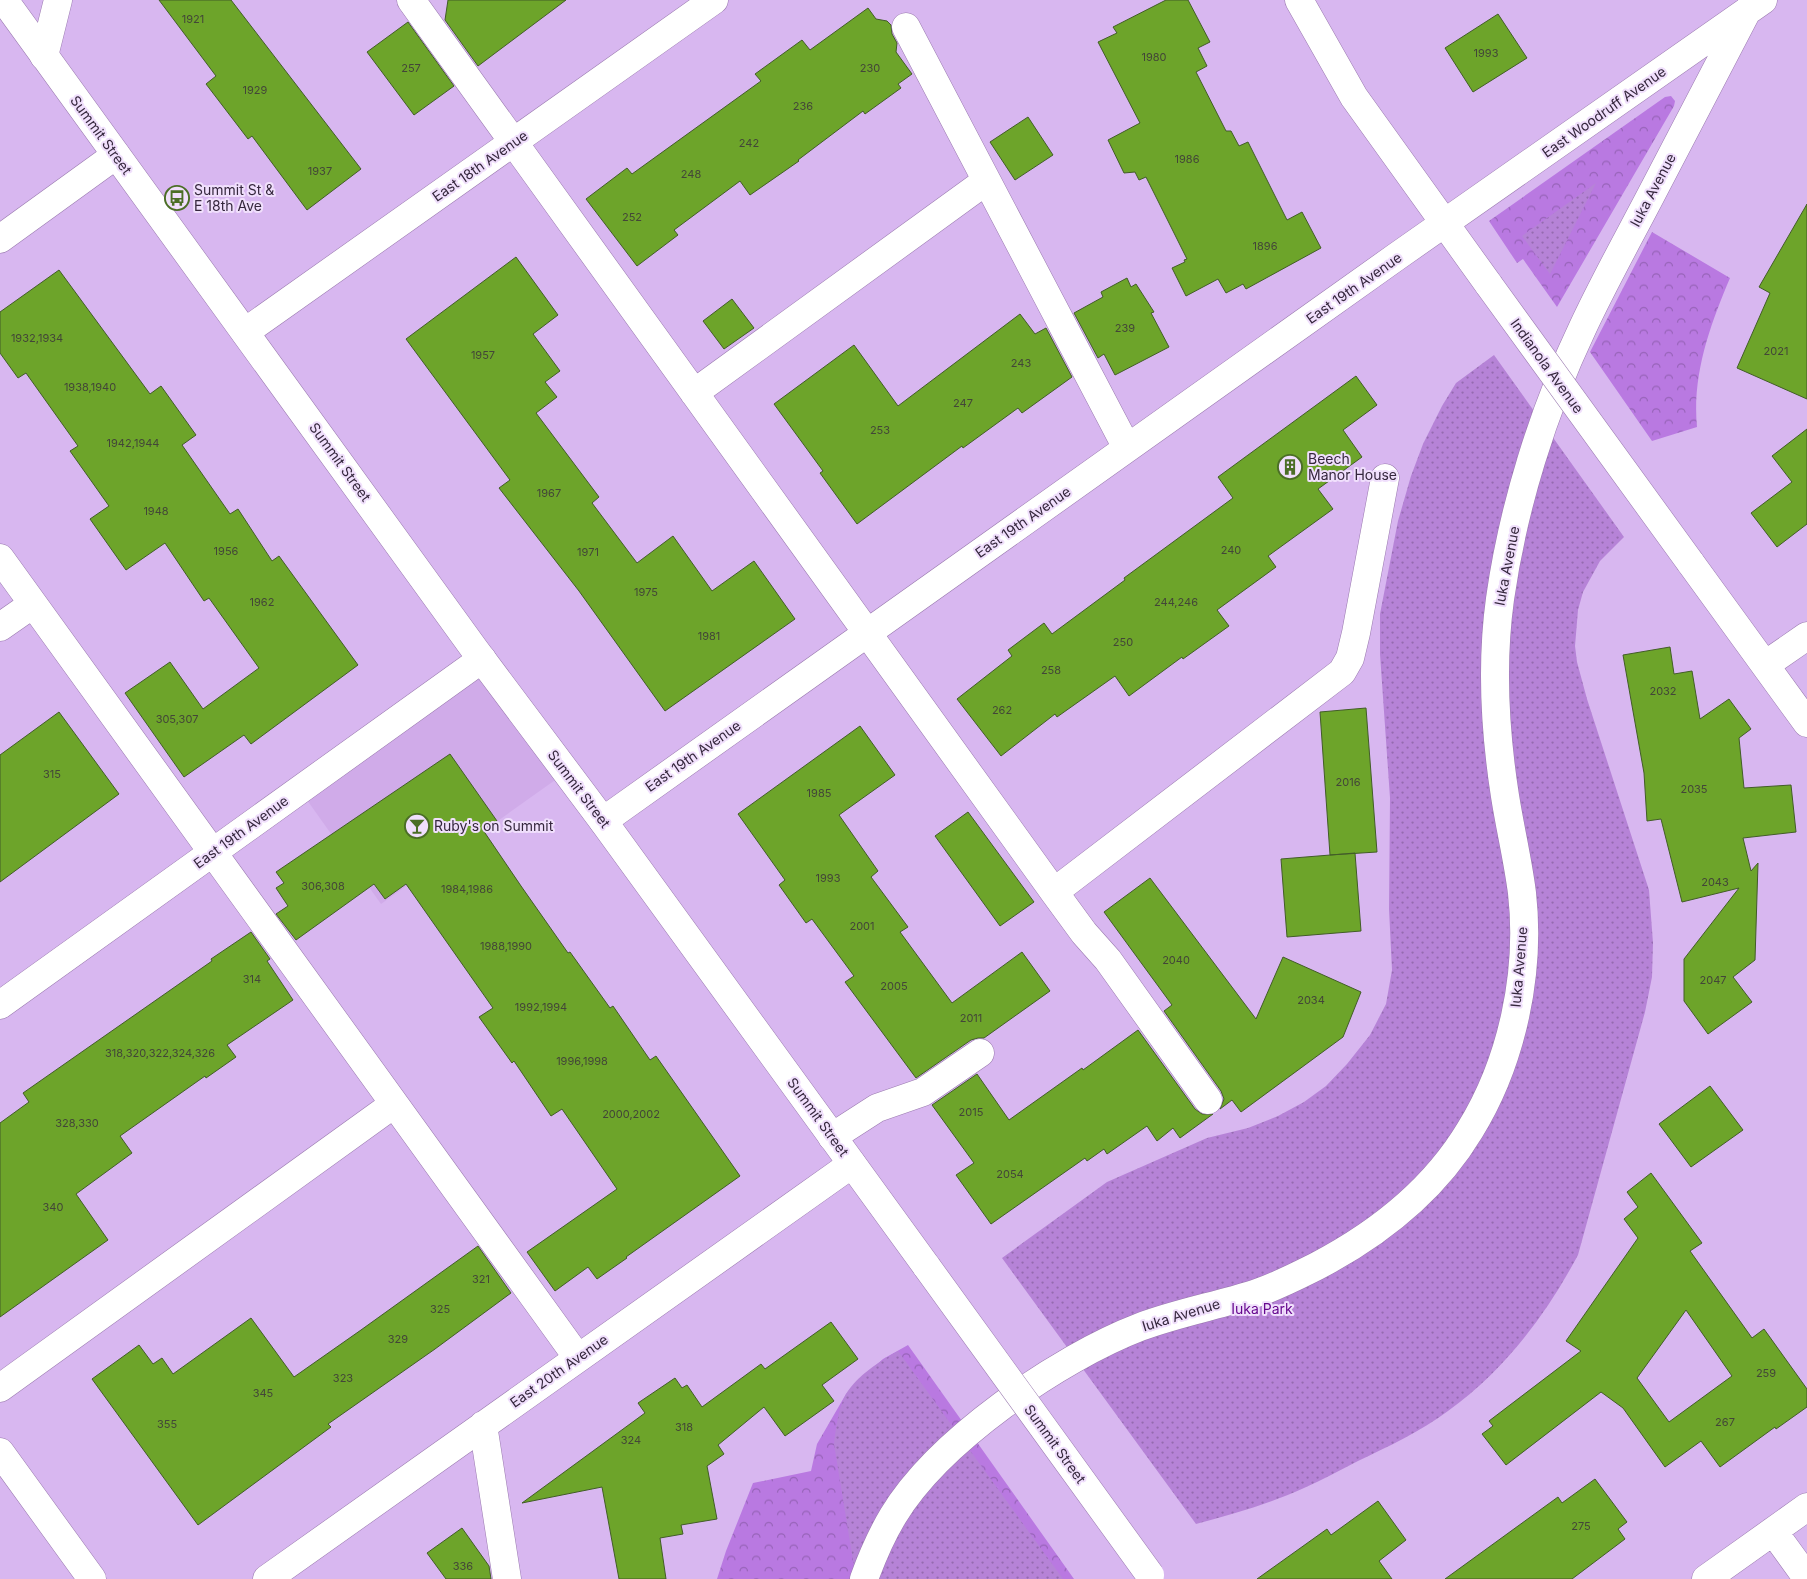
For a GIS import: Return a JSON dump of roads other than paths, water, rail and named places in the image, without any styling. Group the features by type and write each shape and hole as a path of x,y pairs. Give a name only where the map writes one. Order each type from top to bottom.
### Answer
{"street":[{"name":"Summit Street","path":"4,0 482,659 603,821 1151,1577"},
{"path":"44,56 58,0"},
{"path":"411,0 1054,892 1084,933 1108,960 1208,1100"},
{"name":"East 18th Avenue","path":"246,332 714,0"},
{"name":"Indianola Avenue","path":"1299,0 1354,97 1444,224 1807,723"},
{"name":"East Woodruff Avenue","path":"1444,224 1755,6"},
{"name":"Iuka Avenue","path":"864,1579 872,1557 894,1514 914,1487 943,1455 986,1418 1055,1370 1107,1341 1144,1325 1257,1294 1331,1258 1374,1232 1409,1204 1441,1170 1469,1133 1494,1088 1510,1037 1519,993 1524,944 1522,896 1504,792 1498,742 1495,640 1509,546 1533,456 1547,413 1582,328 1755,6"},
{"path":"906,27 1127,448"},
{"path":"0,238 116,155"},
{"path":"694,393 986,181"},
{"name":"East 19th Avenue","path":"603,821 1444,224"},
{"path":"1054,892 1342,672 1350,658 1356,633 1385,478"},
{"path":"0,558 578,1358"},
{"path":"0,627 33,604"},
{"path":"1764,665 1807,636"},
{"name":"East 19th Avenue","path":"0,1005 482,659"},
{"path":"832,1137 877,1108 923,1092 980,1053"},
{"path":"0,1388 394,1104"},
{"name":"East 20th Avenue","path":"267,1579 852,1164"},
{"path":"483,1425 507,1579"},
{"path":"0,1452 92,1579"},
{"path":"1706,1579 1807,1507"},
{"path":"1773,1531 1807,1578"}],"place":[{"name":"Summit St & E 18th Ave","path":"177,198"},
{"name":"Beech Manor House","path":"1290,467"},
{"name":"Ruby's on Summit","path":"417,826"}],"park label":[{"name":"Iuka Park","path":"1262,1309"}]}
